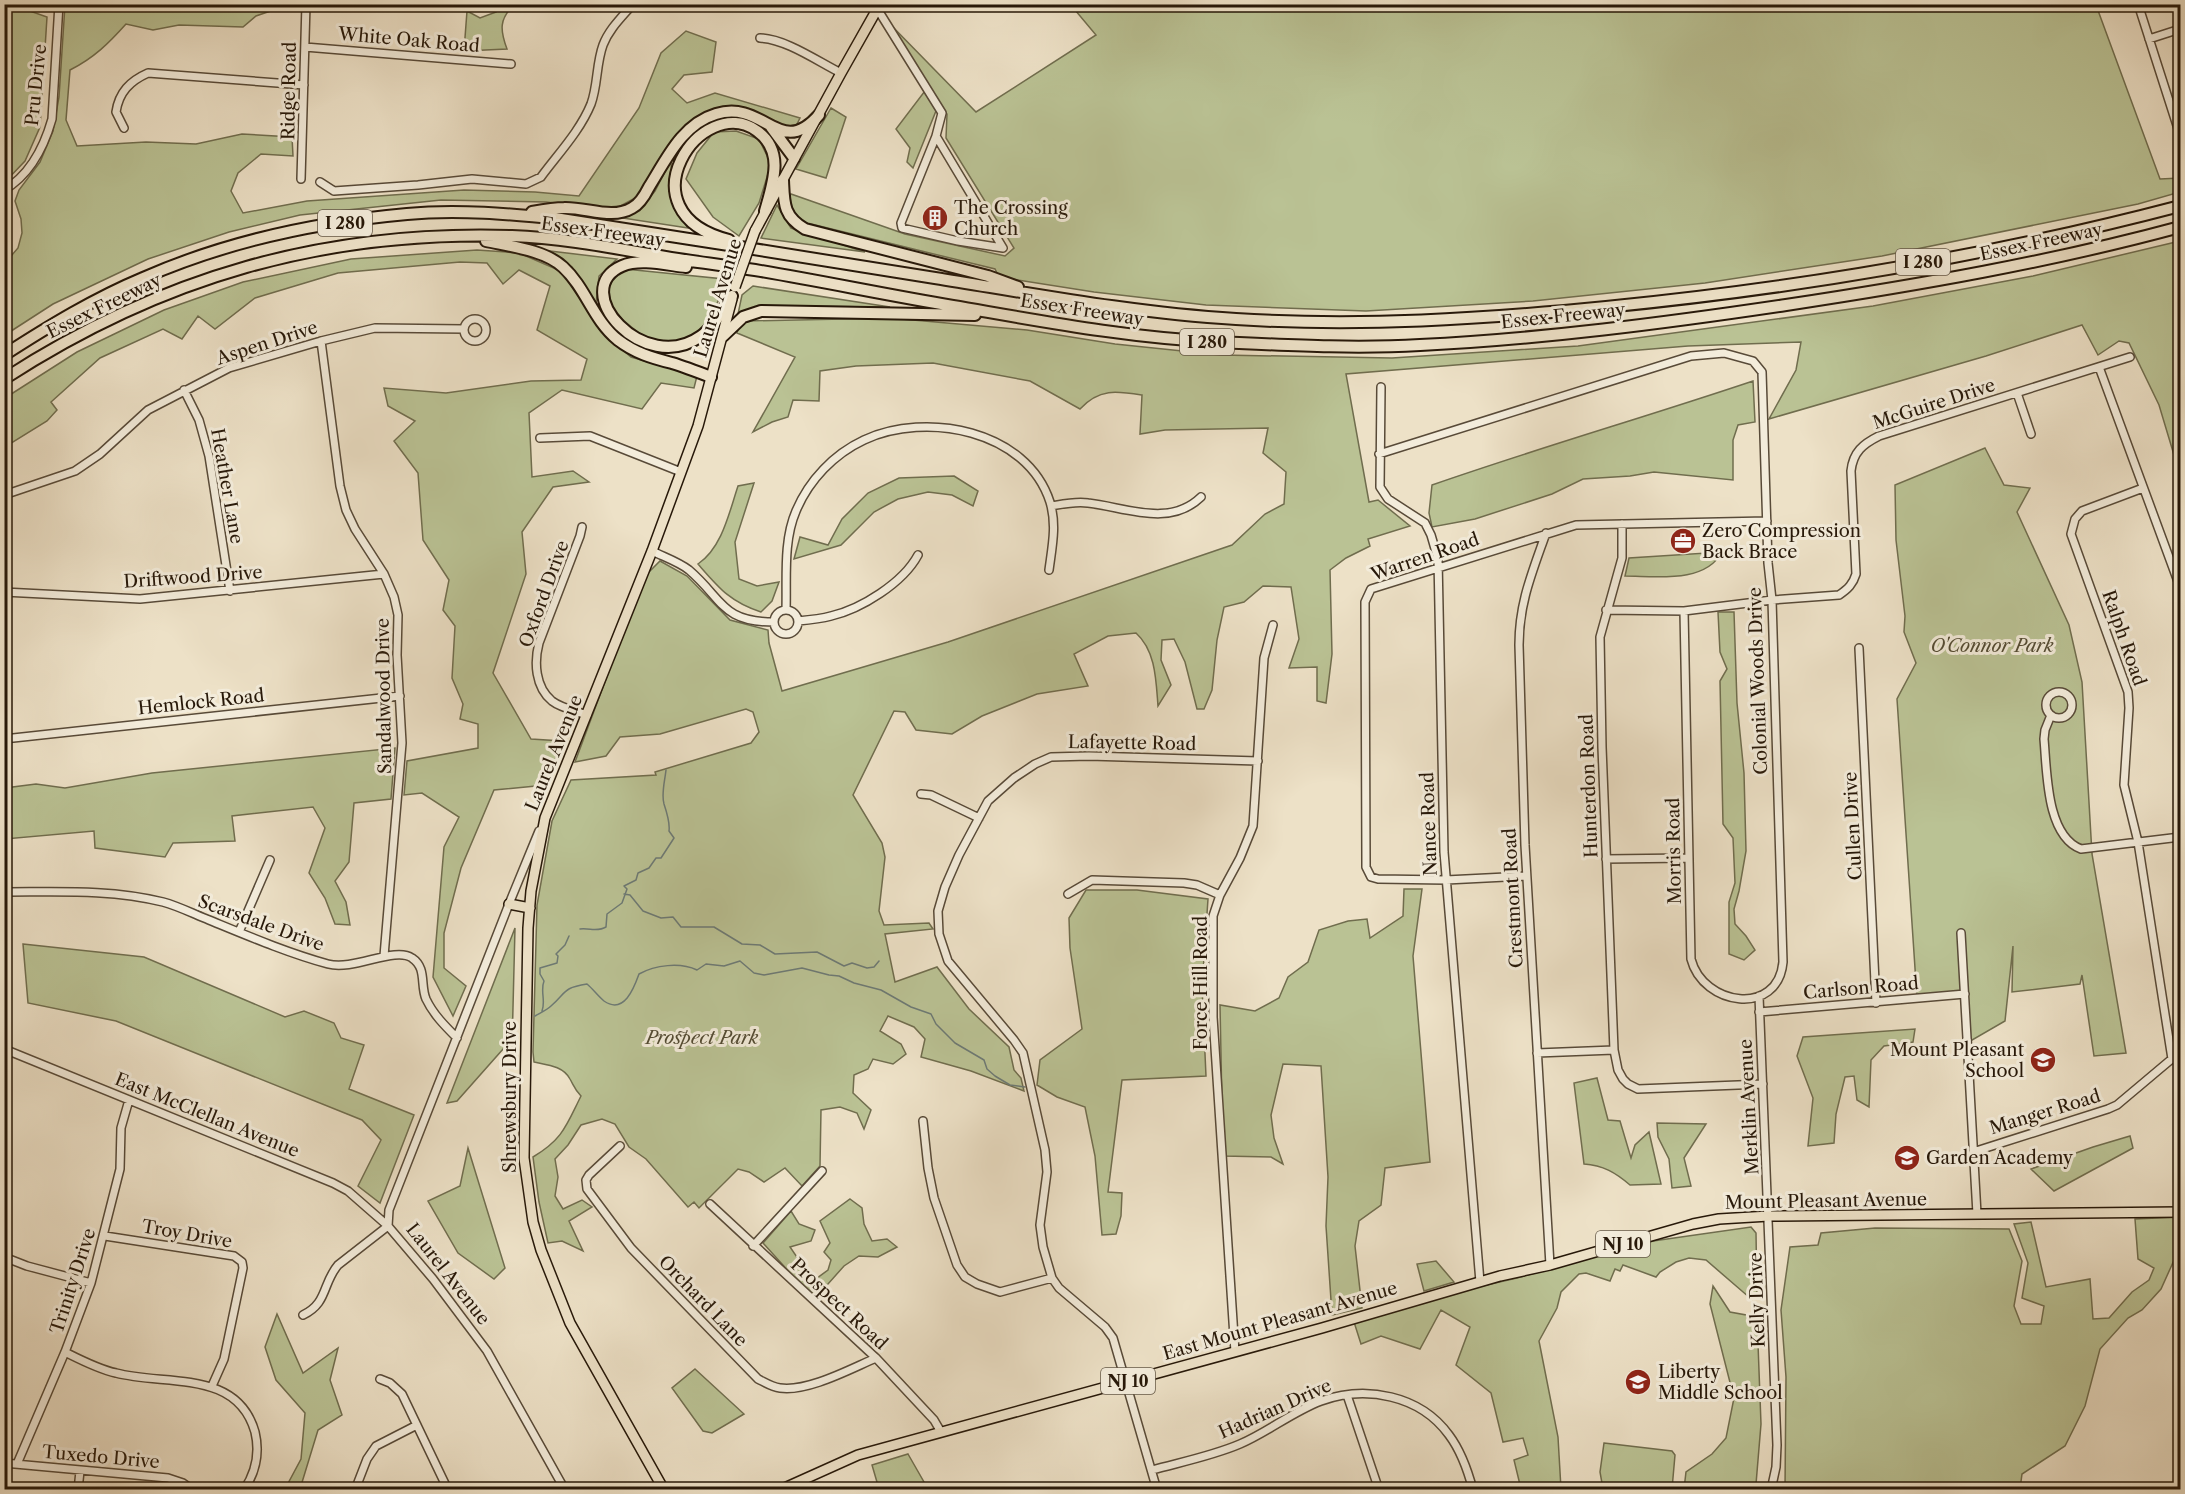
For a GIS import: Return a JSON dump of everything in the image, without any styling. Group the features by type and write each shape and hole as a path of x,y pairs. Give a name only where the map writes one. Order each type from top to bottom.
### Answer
{"highway":[{"path":"514,214 566,207 619,213 632,208 641,201 675,145 698,123 715,114 733,111 755,116 787,133 794,133 809,126 819,115"},
{"path":"765,211 776,164 772,149 763,136 747,125 729,123 712,128 697,139 680,162 675,177 675,193 683,213 696,226 724,239 776,252"},
{"path":"770,125 794,158"},
{"path":"783,180 784,204 794,222 805,229 988,276 1044,296"},
{"name":"Essex Freeway","path":"4,355 94,301 144,277 237,244 293,231 408,214 514,214 561,219 1161,313 1238,320 1397,322 1492,318 1662,301 1842,276 2079,231 2181,206"},
{"name":"Essex Freeway","path":"4,379 91,328 135,306 188,285 246,266 302,253 395,239 517,236 606,247 789,276 1107,333 1210,342 1334,346 1418,345 1663,322 1877,291 2063,255 2181,227"},
{"path":"462,236 530,250 551,259 562,266 599,320 620,341 647,358 673,363 711,377"},
{"path":"733,292 703,336 690,342 664,348 642,342 629,334 609,312 603,293 609,276 622,266 635,263 789,276"},
{"path":"723,336 743,317 761,311 1009,316"}],"main road":[{"name":"Laurel Avenue","path":"545,818 652,551 698,426 733,292 755,231 879,7"},
{"name":"Shrewsbury Drive","path":"545,818 530,908 527,969 524,1158 533,1222 541,1250 570,1323 664,1490"},
{"path":"509,904 530,908"},
{"name":"Mount Pleasant Avenue","path":"1480,1282 1550,1265 1692,1224 1719,1219 1769,1216 2181,1212"},
{"name":"East Mount Pleasant Avenue","path":"780,1490 858,1455 1480,1282"}],"street":[{"name":"Pru Drive","path":"4,190 14,185 31,164 52,119 59,4"},
{"name":"Ridge Road","path":"301,179 306,4"},
{"path":"320,182 334,191 472,179 526,184 534,182 541,177 582,122 597,82 603,46 612,29 633,4"},
{"path":"2138,4 2181,135"},
{"path":"879,7 942,113 936,136 901,223 902,228 958,241 1003,248 936,136"},
{"path":"2149,39 2181,29"},
{"path":"760,38 770,38 781,42 841,73"},
{"name":"White Oak Road","path":"305,47 511,64"},
{"path":"124,128 116,112 121,94 137,78 148,73 304,85"},
{"name":"Aspen Drive","path":"4,495 84,466 148,410 232,366 375,328 464,329"},
{"name":"Sandalwood Drive","path":"321,341 340,486 346,510 355,529 384,574 394,597 398,615 397,655 402,729 400,782 384,956"},
{"name":"Colonial Woods Drive","path":"1379,454 1691,356 1724,353 1753,361 1762,372 1768,563 1772,600 1783,962 1778,980 1768,992 1759,996"},
{"name":"McGuire Drive","path":"1772,600 1831,596 1847,590 1854,582 1856,574 1851,471 1852,463 1860,447 1879,436 2130,357"},
{"path":"2099,367 2181,587"},
{"name":"Nance Road","path":"1381,387 1380,487 1388,499 1425,523 1438,559 1446,880 1480,1282"},
{"name":"Heather Lane","path":"184,390 199,420 209,456 230,591"},
{"path":"2018,393 2031,434"},
{"path":"786,610 788,541 791,523 802,497 819,474 839,454 877,435 904,429 932,428 976,434 996,441 1014,452 1029,466 1041,483 1051,506 1054,534 1049,570"},
{"path":"540,438 590,436 681,472"},
{"name":"Ralph Road","path":"2143,488 2082,511 2074,519 2071,534 2128,692 2124,785 2138,842 2172,1059"},
{"path":"1051,506 1078,502 1141,514 1154,514 1180,510 1201,497"},
{"name":"Warren Road","path":"1446,880 1378,879 1371,877 1368,872 1365,759 1365,602 1367,594 1376,586 1576,525 1767,521"},
{"name":"Hunterdon Road","path":"1622,524 1622,558 1600,637 1606,859 1614,1050 1618,1070 1628,1084 1638,1089 1763,1084"},
{"name":"Oxford Drive","path":"582,527 539,643 536,661 542,688 551,700 587,715"},
{"name":"Crestmont Road","path":"1546,533 1522,603 1519,621 1526,876 1550,1265"},
{"path":"652,551 687,568 720,605 736,616 754,621 774,622"},
{"path":"798,621 831,616 851,610 902,577 918,555"},
{"name":"Driftwood Drive","path":"4,592 140,599 384,574"},
{"path":"1606,610 1684,612 1772,600"},
{"path":"786,610 796,615 798,621 795,630 786,634 776,629 774,622 777,614 786,610"},
{"name":"Morris Road","path":"1684,612 1690,954 1697,973 1706,986 1724,996 1739,999 1759,996"},
{"name":"Force Hill Road","path":"1235,1352 1213,1017 1213,916 1220,895 1240,858 1253,826 1264,658 1274,625"},
{"name":"Cullen Drive","path":"1859,648 1876,1003"},
{"name":"Hemlock Road","path":"4,739 400,696"},
{"path":"2051,715 2044,739 2051,806 2066,841 2081,849 2181,837"},
{"name":"Lafayette Road","path":"1157,1490 1113,1338 1059,1288 1052,1278 1043,1247 1040,1225 1047,1172 1045,1150 1023,1053 948,961 939,934 938,911 945,887 959,855 988,801 1014,778 1035,764 1052,757 1089,756 1258,761"},
{"path":"921,795 932,795 979,818"},
{"name":"Laurel Avenue","path":"545,818 389,1210 388,1226 487,1351 565,1490"},
{"path":"1606,859 1689,858"},
{"path":"239,932 270,860"},
{"path":"1446,880 1526,876"},
{"path":"1068,894 1092,880 1184,883 1197,885 1220,895"},
{"name":"Scarsdale Drive","path":"4,892 112,892 135,896 166,903 239,932 334,965 358,964 384,956 405,954 418,962 427,1001 443,1024 457,1038"},
{"path":"1961,933 1977,1214"},
{"name":"Carlson Road","path":"1759,1012 1965,994"},
{"name":"Merklin Avenue","path":"1759,996 1769,1216"},
{"name":"East McClellan Avenue","path":"4,1049 333,1183 357,1198 388,1226"},
{"path":"1537,1053 1614,1050"},
{"name":"Manger Road","path":"1973,1152 2117,1105 2181,1052"},
{"name":"Trinity Drive","path":"17,1464 91,1283 105,1236 120,1169 121,1128 129,1100"},
{"path":"923,1121 934,1198 957,1265 965,1277 1000,1292 1052,1278"},
{"name":"Orchard Lane","path":"620,1146 589,1175 586,1179 587,1188 631,1248 758,1379 777,1388 795,1388 876,1359"},
{"path":"753,1246 822,1171"},
{"name":"Prospect Road","path":"710,1204 876,1359 934,1420 941,1432"},
{"name":"Kelly Drive","path":"1769,1216 1777,1445 1776,1467 1771,1490"},
{"path":"303,1315 313,1310 321,1302 332,1272 388,1226"},
{"name":"Troy Drive","path":"105,1236 234,1256 240,1259 243,1268 224,1359 212,1386"},
{"path":"4,1257 27,1266 91,1283"},
{"path":"64,1352 116,1373 212,1386 236,1399 247,1414 255,1432 258,1452 252,1477 244,1490"},
{"path":"380,1379 390,1383 402,1394 448,1490"},
{"name":"Hadrian Drive","path":"1152,1470 1240,1444 1318,1402 1362,1393 1383,1395 1404,1401 1435,1419 1458,1449 1473,1490"},
{"path":"1347,1395 1379,1490"},
{"path":"355,1490 367,1459 376,1446 417,1425"},
{"name":"Tuxedo Drive","path":"4,1463 168,1478 183,1483 193,1490"},
{"path":"78,1490 80,1471"}],"green space":[{"path":"10,4 47,17 40,127 25,161 5,182 4,5"},
{"path":"1070,4 2096,5 2160,179 2180,178 2180,192 2138,204 1882,256 1705,283 1533,301 1366,311 1206,305 1094,292 999,277 995,269 795,220 788,200 791,194 905,234 1005,256 1014,248 946,138 947,114 936,111 913,168 907,162 910,148 896,129 928,87 886,20 976,112 1096,35"},
{"path":"65,5 288,5 256,16 243,27 179,25 153,30 126,24 101,50 70,70 66,120 77,146 146,142 196,144 242,134 292,137 293,156 261,154 238,173 231,191 243,213 307,201 464,190 579,196 639,108 661,53 686,31 716,42 712,72 684,75 672,89 687,103 715,93 800,118 795,128 791,130 741,108 702,114 639,196 613,210 546,202 441,200 300,215 229,232 148,259 53,304 5,335 5,263 18,248 22,233 21,219 15,201 19,190 40,162 53,131 59,97"},
{"path":"493,5 514,5 502,25 507,49 464,51 467,11 480,18 496,12"},
{"path":"831,108 846,117 826,178 796,169"},
{"path":"736,131 759,139 771,164 759,203 739,236 713,217 686,179 697,153 714,132"},
{"path":"671,160 672,201 688,228 616,217 642,207 655,191"},
{"path":"777,205 791,228 865,252 761,238"},
{"name":"Prospect Park","path":"2180,241 2180,475 2159,405 2129,343 2119,341 2098,355 2082,325 1986,356 1769,419 1796,370 1801,342 1688,346 1346,374 1369,502 1378,500 1410,526 1368,539 1370,546 1346,558 1330,570 1332,654 1326,703 1317,701 1317,667 1289,668 1299,639 1291,587 1263,586 1244,602 1224,607 1217,640 1212,690 1204,709 1197,709 1185,662 1174,639 1162,640 1161,660 1171,685 1158,706 1154,667 1143,640 1136,633 1108,636 1074,654 1088,686 1037,694 982,716 952,734 916,730 905,712 894,711 853,795 882,843 885,857 879,911 884,925 929,923 933,929 885,934 895,982 937,967 969,1009 1009,1047 1014,1070 1021,1078 1024,1091 971,1071 921,1057 925,1039 914,1027 888,1016 880,1031 901,1044 906,1054 893,1064 873,1059 868,1069 854,1075 853,1093 871,1110 864,1129 857,1113 840,1107 821,1110 820,1166 802,1186 785,1168 764,1182 749,1172 738,1169 699,1208 694,1202 688,1207 646,1159 629,1147 615,1124 602,1119 581,1125 568,1145 555,1159 558,1177 555,1196 563,1209 582,1200 592,1207 569,1221 583,1251 562,1241 548,1243 539,1202 533,1157 557,1138 581,1096 563,1071 534,1062 537,905 552,821 571,780 656,775 655,772 751,743 759,732 753,712 746,709 660,734 620,737 606,756 575,762 644,577 660,561 687,576 730,620 768,630 769,643 782,691 948,642 1232,545 1265,514 1284,504 1286,472 1263,453 1268,428 1165,430 1140,434 1142,395 1116,392 1101,394 1080,409 1030,381 933,363 856,366 820,371 819,401 793,400 788,417 753,432 795,357 737,333 744,321 890,318 1027,330 1115,344 1221,355 1392,358 1578,346 1873,306 2033,276"},
{"path":"477,250 519,253 563,272 600,330 631,357 697,376 694,388 661,383 642,409 562,390 529,413 532,477 573,471 589,482 553,487 522,532 526,574 493,673 531,739 562,741 546,785 494,790 461,868 444,933 444,968 466,986 453,1016 433,977 444,847 459,817 422,793 404,795 407,761 478,748 478,724 460,719 463,704 452,678 455,626 443,610 449,580 423,540 418,473 394,441 415,421 388,406 384,388 446,393 531,381 581,380 587,359 537,330 550,286 519,270 503,284 487,263 460,262 338,273 255,298 215,329 198,316 182,339 163,329 100,358 51,402 57,410 47,421 5,447 5,398 77,352 164,310 243,282 351,259"},
{"path":"550,251 617,259 599,276 596,304 572,267"},
{"path":"625,269 724,279 719,299 706,324 691,336 665,343 653,341 637,332 620,317 612,306 609,286 614,278"},
{"path":"753,286 890,307 762,306 738,314 742,295"},
{"path":"1753,381 1755,422 1738,425 1733,440 1733,480 1654,472 1583,479 1552,494 1475,519 1432,527 1429,513 1432,485"},
{"name":"O'Connor Park","path":"1985,448 2004,485 2030,488 2017,512 2069,625 2082,682 2092,854 2126,1053 2094,1056 2082,975 2080,984 2012,992 2013,946 2005,1021 1967,1043 1965,994 1917,998 1897,699 1916,663 1904,632 1905,616 1896,540 1895,485"},
{"path":"954,476 978,491 973,506 952,495 928,492 898,499 874,512 841,545 794,559 800,537 828,545 842,519 868,493 899,478"},
{"path":"754,483 735,542 739,579 757,586 779,582 772,601 761,612 733,599 698,564 713,549 719,539 738,486"},
{"path":"1722,552 1714,562 1692,574 1664,577 1625,576 1629,558"},
{"path":"1718,612 1734,612 1737,703 1744,773 1746,851 1734,909 1735,924 1755,950 1744,960 1729,954 1729,902 1735,883 1733,838 1723,824 1720,681 1727,669 1720,652"},
{"path":"395,748 391,799 354,803 349,862 335,881 346,902 350,925 335,924 325,898 309,873 325,828 313,807 232,816 235,841 173,843 165,857 95,848 94,831 5,839 5,788 36,784 65,788 152,773"},
{"path":"1404,889 1422,889 1413,956 1430,1162 1385,1168 1381,1205 1359,1221 1355,1246 1362,1308 1332,1315 1326,1226 1328,1177 1321,1066 1283,1064 1271,1115 1274,1138 1283,1164 1271,1157 1223,1156 1220,1005 1255,1011 1279,998 1288,977 1308,962 1319,930 1348,921 1367,919 1370,938 1403,916"},
{"path":"1086,890 1137,890 1208,899 1202,987 1206,1076 1122,1080 1108,1192 1122,1193 1121,1216 1116,1234 1102,1235 1095,1156 1085,1107 1057,1097 1037,1085 1040,1060 1082,1029 1070,948 1069,918"},
{"path":"515,928 512,1047 504,1048 457,1101 447,1103"},
{"path":"23,944 144,957 285,1017 304,1011 334,1023 341,1038 364,1045 349,1089 414,1115 380,1203 358,1186 381,1140 362,1120 116,1021 28,1003"},
{"path":"1915,1029 1913,1042 1884,1046 1871,1060 1869,1107 1857,1100 1854,1076 1845,1077 1836,1114 1834,1143 1808,1146 1813,1098 1797,1056 1803,1037"},
{"path":"1597,1078 1608,1120 1620,1121 1631,1158 1635,1145 1649,1132 1661,1184 1630,1185 1609,1170 1584,1164 1574,1083"},
{"path":"1657,1123 1706,1124 1684,1158 1691,1186 1672,1188 1669,1159 1658,1137"},
{"path":"2130,1136 2133,1148 2054,1191 2031,1169 2093,1147"},
{"path":"468,1148 505,1268 494,1279 458,1253 428,1201 460,1186"},
{"path":"850,1199 862,1208 864,1224 872,1241 887,1239 897,1247 878,1257 859,1256 844,1266 828,1284 811,1296 763,1243 791,1211 799,1224 815,1230 811,1241 790,1247 805,1269 817,1278 828,1270 831,1260 824,1252 830,1243 820,1221"},
{"path":"2180,1217 2180,1247 2161,1289 2142,1310 2128,1318 2100,1349 2085,1406 2065,1446 2022,1474 2020,1489 1785,1489 1786,1377 1781,1310 1790,1247 1818,1245 1821,1233 1875,1228 2009,1229 2022,1261 2014,1306 2021,1324 2041,1324 2044,1306 2022,1298 2028,1263 2014,1224 2031,1222 2046,1287 2090,1279 2093,1319 2109,1318 2132,1292 2149,1280 2154,1268 2138,1259 2135,1219"},
{"path":"1751,1227 1756,1233 1757,1295 1750,1298 1706,1260 1689,1258 1676,1262 1656,1277 1623,1265 1620,1271 1615,1269 1610,1281 1586,1273 1579,1274 1561,1292 1557,1308 1539,1341 1558,1437 1561,1489 1521,1489 1514,1460 1528,1455 1523,1438 1503,1442 1491,1393 1456,1365 1470,1327 1441,1310 1420,1349 1381,1336 1361,1344 1354,1322 1447,1294 1517,1278 1653,1241"},
{"path":"1436,1261 1454,1282 1424,1291 1417,1264"},
{"path":"1713,1286 1730,1312 1757,1317 1761,1424 1754,1489 1684,1489 1686,1472 1712,1454 1726,1438 1734,1398 1710,1304"},
{"path":"277,1314 303,1373 338,1348 330,1380 342,1415 318,1430 300,1489 285,1489 301,1459 305,1413 276,1380 265,1347"},
{"path":"695,1369 744,1414 712,1433 703,1431 672,1388"},
{"path":"1604,1443 1672,1451 1675,1455 1672,1489 1603,1489 1600,1472"},
{"path":"908,1454 928,1489 879,1489 872,1465"}],"waterway":[{"path":"580,929 597,930 606,927 607,914 622,903 627,889 624,886 636,880 638,873 649,868 656,858 661,858 674,838 669,831 663,800 666,770"},
{"path":"624,894 630,895 643,911 661,918 673,917 681,927 714,927 742,944 760,945 775,954 817,952 844,966 852,963 867,968 874,967 879,961"},
{"path":"542,1011 544,981 540,968 557,963 556,954 565,945 569,936"},
{"path":"535,1016 569,989 587,984 604,1001 617,1005 627,998 639,974 660,967 675,965 697,970 706,964 724,966 740,961 754,973 764,975 802,968 839,976 854,983 881,990 911,1007 931,1014 936,1024 955,1043 984,1060 987,1069 995,1076 1010,1085 1025,1087"}],"place":[{"name":"The Crossing Church","path":"935,218"},
{"name":"Zero Compression Back Brace","path":"1683,541"},
{"name":"Mount Pleasant School","path":"2043,1060"},
{"name":"Garden Academy","path":"1907,1158"},
{"name":"Liberty Middle School","path":"1638,1382"}]}
